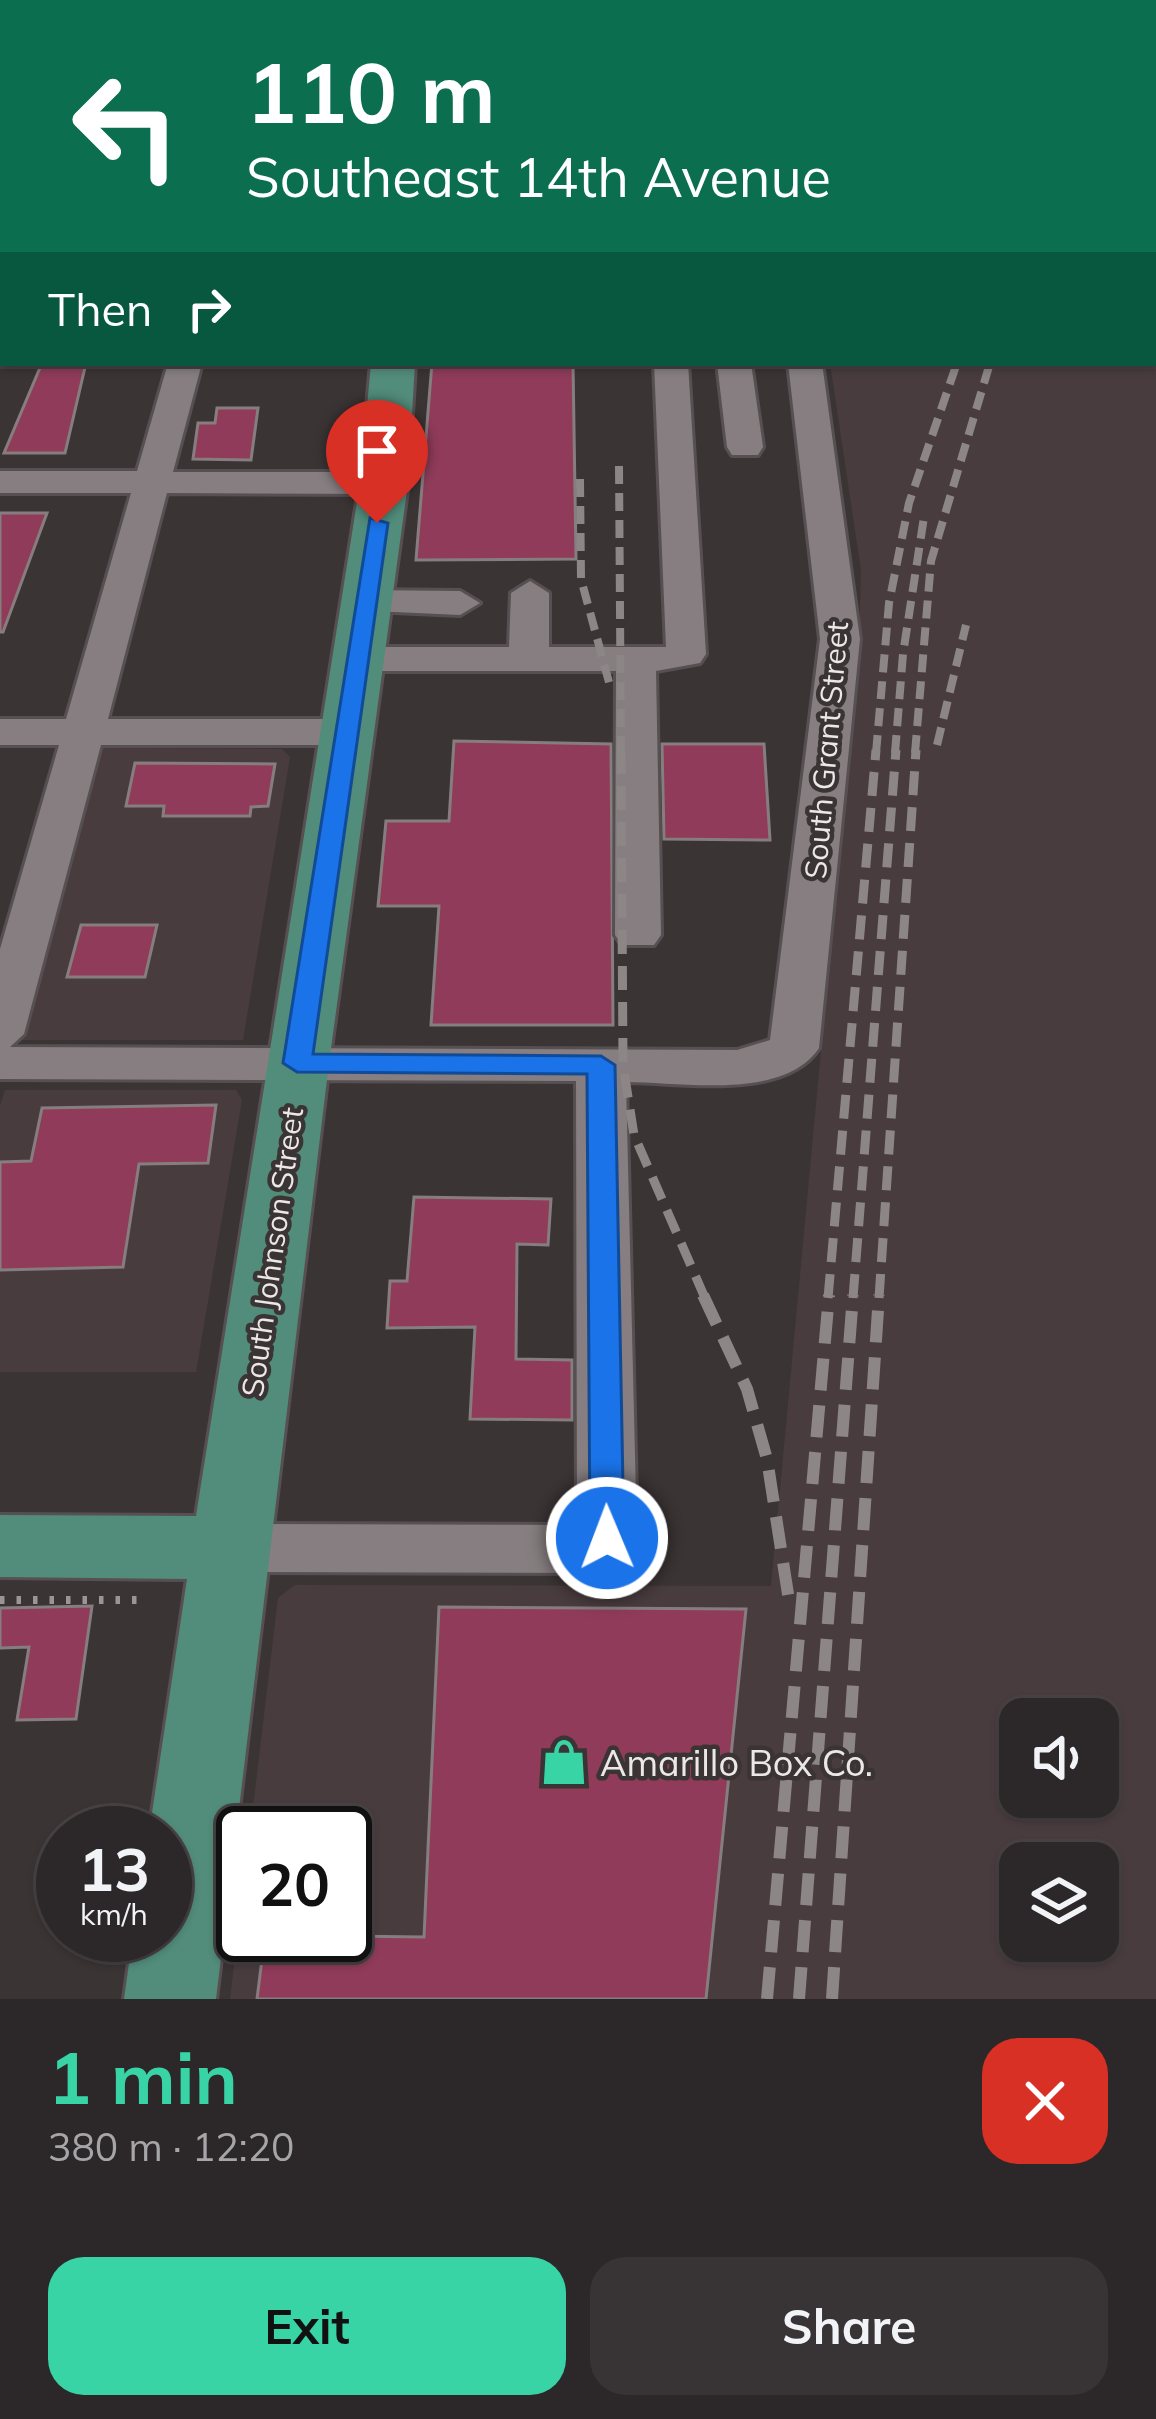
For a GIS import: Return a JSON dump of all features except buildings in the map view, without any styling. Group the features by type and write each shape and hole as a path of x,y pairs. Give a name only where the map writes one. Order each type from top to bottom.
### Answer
{"main road":[{"name":"South Johnson Street","path":"170,1999 297,1063 383,483 393,366"},
{"path":"0,1546 231,1548"}],"street":[{"path":"0,1034 184,366"},
{"path":"360,630 529,659 686,654 670,366"},
{"path":"734,366 745,447"},
{"name":"South Grant Street","path":"601,1065 737,1066 779,1059 794,1048 800,1033 840,639 805,366"},
{"path":"0,482 383,483"},
{"path":"529,659 530,593"},
{"path":"360,630 460,603"},
{"path":"636,659 638,935"},
{"path":"0,731 345,732"},
{"path":"0,1063 601,1065 607,1538 595,1549 231,1548"}],"path":[{"path":"0,1600 147,1600"}],"shaded area":[{"path":"830,366 1156,366 1156,1999 230,1999 234,1962 372,1962 372,1806 253,1806 278,1598 295,1585 771,1586 859,645 861,570"},
{"path":"89,748 282,749 290,757 243,1040 12,1040"},
{"path":"5,1090 236,1090 242,1100 196,1372 0,1372 0,1106"}],"railway":[{"path":"876,753 889,603 909,503 956,366"},
{"path":"915,753 931,561 989,366"},
{"path":"619,466 621,753"},
{"path":"580,479 581,579 610,686"},
{"path":"895,753 903,654 924,517"},
{"path":"937,745 966,625"},
{"path":"621,750 623,1065 634,1135 705,1298"},
{"path":"828,1298 876,750"},
{"path":"853,1298 896,750"},
{"path":"879,1298 916,750"},
{"path":"703,1295 747,1389 767,1459 790,1607"},
{"path":"767,1999 829,1295"},
{"path":"799,1999 853,1295"},
{"path":"832,1999 879,1295"}],"place":[{"name":"Amarillo Box Co.","path":"564,1762"}],"route":[{"path":"377,523 297,1063 601,1065 607,1538"}]}
